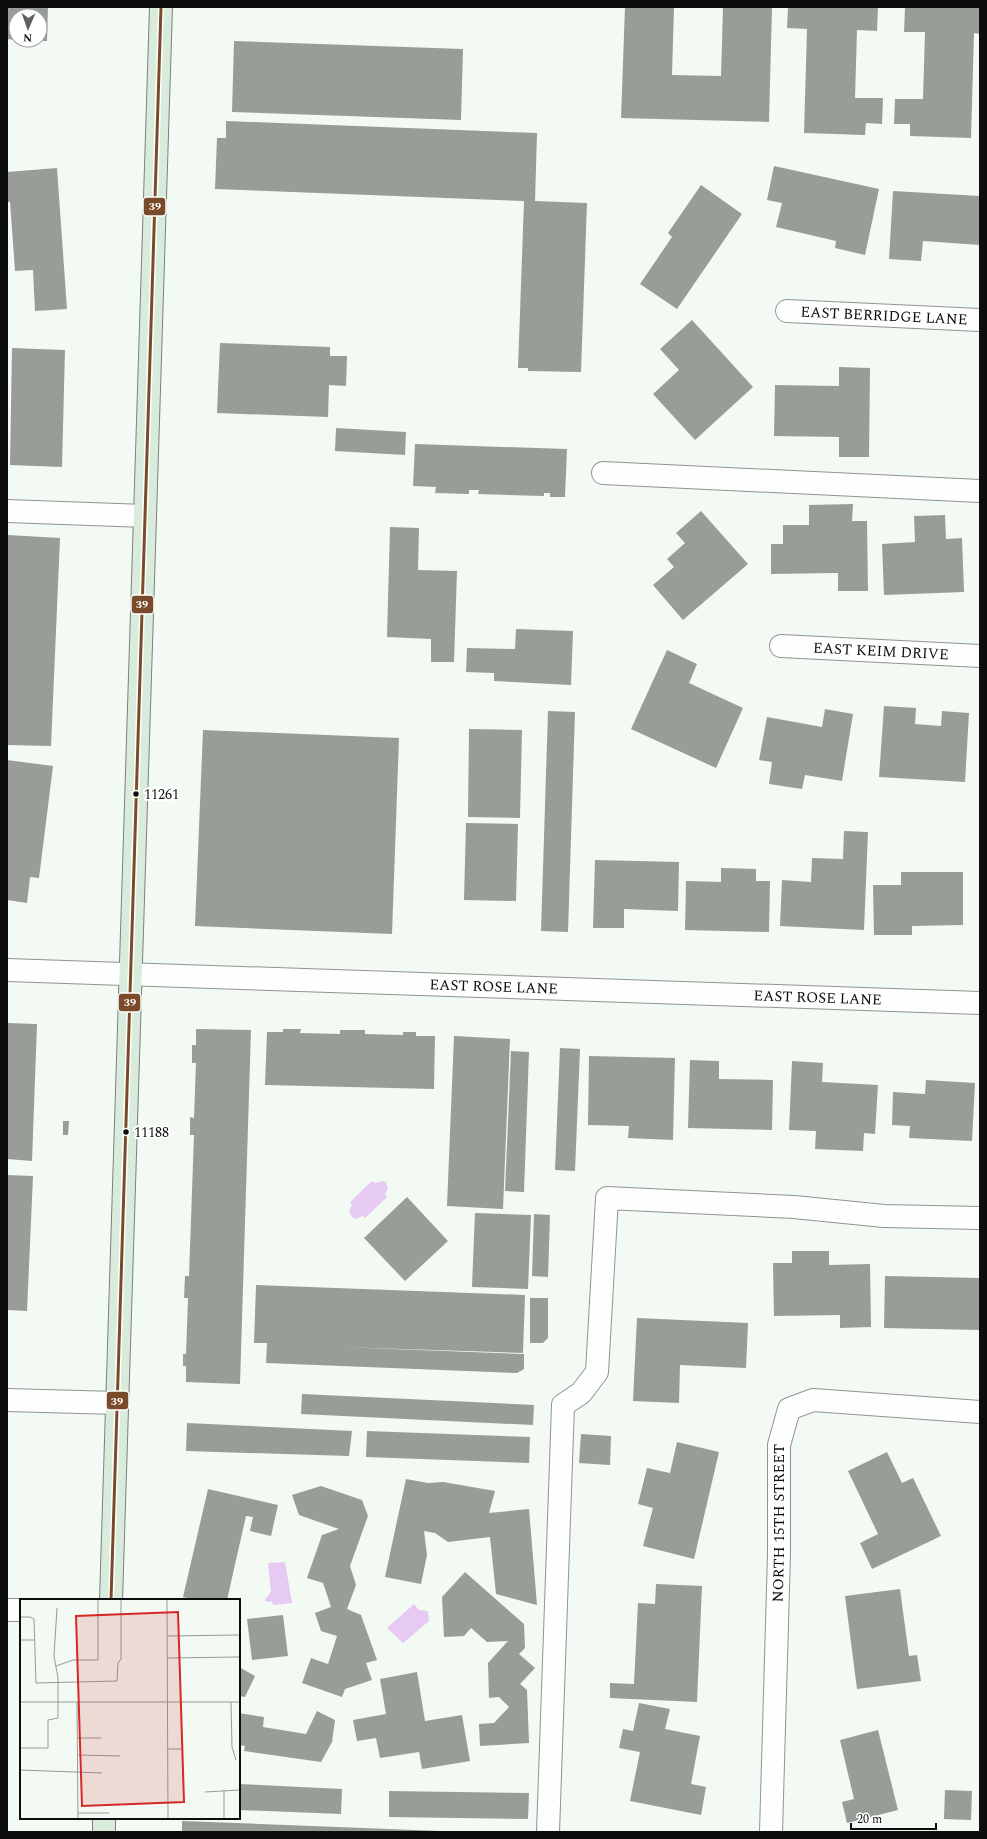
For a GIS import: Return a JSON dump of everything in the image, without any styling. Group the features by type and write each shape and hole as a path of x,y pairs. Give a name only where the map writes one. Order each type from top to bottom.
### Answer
{"main road":[{"path":"111,1599 160,7"},
{"path":"104,1819 104,1832"}],"street":[{"name":"EAST BERRIDGE LANE","path":"787,311 980,320"},
{"path":"603,473 980,491"},
{"path":"7,511 145,516"},
{"name":"EAST KEIM DRIVE","path":"781,646 980,656"},
{"name":"EAST ROSE LANE","path":"7,970 980,1003"},
{"path":"548,1832 563,1405 581,1394 597,1372 607,1198 794,1207 884,1216 980,1218"},
{"path":"7,1400 117,1403"},
{"name":"NORTH 15TH STREET","path":"771,1832 779,1554 779,1445 789,1409 813,1400 980,1412"},
{"path":"7,1610 20,1610"}],"shaded area":[{"path":"372,1181 375,1183 382,1181 386,1182 388,1188 385,1194 387,1197 365,1218 363,1216 355,1219 349,1211 352,1205 350,1202"},
{"path":"285,1562 292,1603 273,1605 272,1601 266,1602 265,1599 271,1592 268,1563"},
{"path":"414,1604 419,1610 428,1611 429,1621 403,1643 387,1628"}],"building":[{"path":"7,7 48,7 8,8 7,39"},
{"path":"625,7 674,7 672,75 721,76 723,7 772,7 769,122 621,118"},
{"path":"788,7 878,7 877,31 857,30 855,98 883,98 882,124 866,123 865,135 804,133 807,29 787,28"},
{"path":"905,7 980,7 980,34 974,33 971,138 910,136 910,124 894,124 895,99 923,99 925,32 904,32"},
{"path":"234,41 463,49 461,120 232,112"},
{"path":"226,121 537,133 535,201 587,203 581,372 528,371 528,368 518,368 524,201 215,189 217,138 226,138"},
{"path":"774,166 879,189 865,255 835,248 836,241 776,227 782,203 767,200"},
{"path":"57,168 67,309 35,311 33,270 15,271 10,202 7,202 7,172"},
{"path":"701,185 742,214 677,309 640,284 672,237 668,233"},
{"path":"893,191 980,196 980,245 923,241 921,261 889,259"},
{"path":"692,320 753,387 695,440 653,394 679,370 660,349"},
{"path":"220,343 330,347 330,356 347,356 346,386 329,385 328,417 217,413"},
{"path":"12,348 65,350 62,467 10,465"},
{"path":"839,367 870,368 869,457 839,457 839,437 774,436 775,385 839,386"},
{"path":"336,428 406,432 405,455 335,451"},
{"path":"415,444 567,449 565,497 550,497 550,493 544,493 544,496 478,494 479,490 469,490 469,494 435,493 436,487 413,486"},
{"path":"853,504 852,521 867,521 868,591 838,591 838,573 771,574 771,544 783,544 783,525 809,525 809,505"},
{"path":"701,511 748,564 683,620 653,585 674,567 667,559 685,543 676,533"},
{"path":"945,515 946,539 962,538 964,592 884,595 882,544 915,542 914,516"},
{"path":"390,527 419,528 418,570 457,571 454,662 431,662 431,639 387,637"},
{"path":"8,535 60,538 51,746 7,745"},
{"path":"516,629 573,631 571,685 494,681 494,673 466,672 467,648 515,649"},
{"path":"667,650 697,664 689,683 743,708 716,768 631,729"},
{"path":"884,706 916,708 915,724 941,726 942,711 969,713 965,782 879,777"},
{"path":"825,709 853,714 842,781 805,775 802,789 769,784 772,762 759,760 767,717 822,727"},
{"path":"548,711 575,712 568,932 541,931"},
{"path":"469,729 522,730 520,818 468,817"},
{"path":"203,730 399,738 392,934 195,926"},
{"path":"7,760 53,766 39,878 30,877 27,903 7,900"},
{"path":"466,823 518,824 516,901 464,900"},
{"path":"844,831 868,832 864,930 780,926 782,880 811,882 812,858 843,859"},
{"path":"595,860 679,862 678,911 624,909 624,928 593,928"},
{"path":"721,868 756,869 756,881 770,881 769,932 685,930 686,881 721,882"},
{"path":"901,872 963,872 963,925 912,926 912,935 874,935 873,885 901,885"},
{"path":"7,1023 37,1024 32,1161 7,1159"},
{"path":"196,1029 251,1030 240,1384 186,1382 186,1366 183,1366 183,1354 186,1354 188,1298 184,1298 185,1276 189,1276 194,1135 190,1135 190,1117 194,1118 196,1063 192,1063 192,1045 196,1045"},
{"path":"283,1029 301,1029 300,1033 340,1034 340,1030 365,1030 365,1034 403,1035 403,1032 416,1032 416,1036 435,1036 434,1089 265,1085 267,1032 283,1032"},
{"path":"454,1036 510,1039 503,1209 447,1206"},
{"path":"560,1048 580,1049 575,1171 555,1170"},
{"path":"511,1051 529,1052 524,1192 505,1191"},
{"path":"589,1056 675,1058 673,1140 628,1138 629,1126 588,1125"},
{"path":"690,1060 719,1061 719,1079 773,1080 772,1130 688,1128"},
{"path":"792,1061 823,1063 822,1082 878,1085 875,1134 864,1133 863,1151 815,1149 816,1131 789,1130"},
{"path":"926,1080 975,1083 972,1141 909,1138 910,1126 892,1125 893,1092 925,1094"},
{"path":"63,1121 69,1121 68,1135 63,1135"},
{"path":"7,1175 33,1176 27,1311 7,1310"},
{"path":"407,1197 448,1241 405,1281 364,1238"},
{"path":"475,1213 531,1215 528,1289 472,1287"},
{"path":"534,1214 550,1215 548,1277 532,1276"},
{"path":"792,1251 829,1251 829,1265 870,1264 871,1327 840,1328 840,1315 774,1316 773,1263 792,1263"},
{"path":"885,1276 980,1278 980,1330 884,1328"},
{"path":"256,1285 525,1295 523,1353 341,1347 524,1354 524,1369 517,1373 266,1363 267,1343 254,1343"},
{"path":"530,1298 548,1298 548,1338 543,1343 530,1343"},
{"path":"637,1318 748,1323 746,1368 680,1365 679,1403 633,1401"},
{"path":"302,1394 534,1405 533,1425 301,1414"},
{"path":"187,1423 352,1431 349,1456 186,1451"},
{"path":"367,1431 530,1437 529,1463 366,1457"},
{"path":"581,1434 611,1436 610,1465 579,1463"},
{"path":"677,1442 719,1452 694,1559 643,1546 653,1508 638,1504 647,1468 670,1473"},
{"path":"887,1452 902,1483 913,1478 941,1536 872,1569 860,1543 878,1534 848,1471"},
{"path":"406,1479 428,1483 443,1482 495,1491 489,1513 529,1509 537,1605 496,1594 490,1537 448,1542 435,1533 424,1531 427,1555 421,1584 385,1577"},
{"path":"321,1486 362,1500 368,1516 350,1566 356,1585 347,1609 361,1615 377,1660 366,1663 372,1680 345,1689 342,1697 302,1683 311,1658 328,1664 337,1636 321,1631 315,1613 331,1607 323,1583 307,1578 322,1535 339,1529 299,1515 292,1495"},
{"path":"208,1489 278,1505 271,1536 250,1531 253,1517 246,1516 227,1599 191,1599 183,1597"},
{"path":"465,1572 524,1624 525,1648 519,1654 535,1668 520,1684 527,1690 529,1743 480,1746 479,1724 494,1723 509,1707 499,1697 489,1698 488,1663 508,1641 487,1642 471,1628 464,1636 444,1637 442,1597"},
{"path":"656,1584 702,1586 697,1702 610,1698 610,1683 634,1684 638,1603 655,1604"},
{"path":"900,1589 909,1656 917,1655 921,1681 857,1689 845,1596"},
{"path":"283,1615 288,1656 252,1660 247,1619"},
{"path":"240,1668 255,1676 245,1697 240,1696"},
{"path":"417,1672 425,1721 462,1715 470,1761 422,1769 419,1752 380,1758 376,1738 357,1741 353,1720 386,1714 380,1679"},
{"path":"639,1703 670,1709 665,1729 700,1736 691,1784 706,1787 701,1815 630,1801 640,1752 619,1748 623,1729 633,1731"},
{"path":"317,1711 335,1720 332,1742 321,1762 244,1751 245,1746 240,1745 240,1713 264,1717 263,1727 306,1734"},
{"path":"878,1730 898,1810 847,1823 842,1802 854,1799 840,1740"},
{"path":"240,1784 342,1789 341,1814 240,1810"},
{"path":"945,1790 972,1791 971,1820 944,1819"},
{"path":"389,1791 529,1793 528,1819 389,1817"},
{"path":"182,1821 441,1831 441,1832 182,1832"}],"transit line":[{"name":"39","path":"111,1599 161,7"}],"place":[{"name":"11261","path":"136,794"},
{"name":"11188","path":"126,1132"}]}
